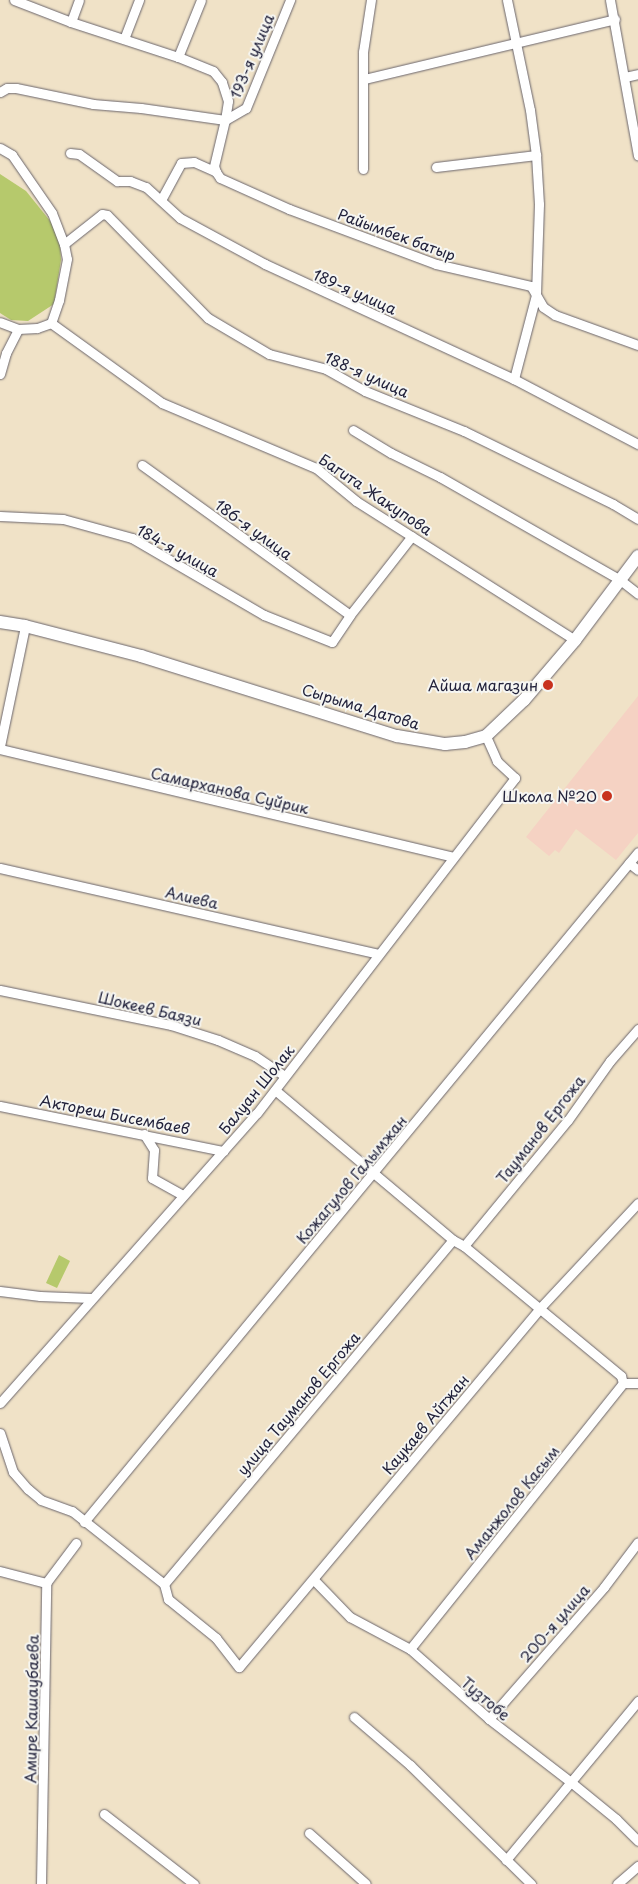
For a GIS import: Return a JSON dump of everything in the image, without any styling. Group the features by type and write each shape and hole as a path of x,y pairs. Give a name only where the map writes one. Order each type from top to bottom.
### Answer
{"street":[{"path":"14,0 71,22 178,57 213,71 222,82 228,101 214,166 216,172"},
{"path":"71,22 79,0"},
{"path":"124,39 139,0"},
{"path":"178,57 200,0"},
{"name":"193-я улица","path":"225,120 246,108 290,0"},
{"path":"363,169 363,52 370,0"},
{"path":"507,0 536,155 539,204 536,295 514,379"},
{"path":"610,0 638,156"},
{"path":"364,79 614,19"},
{"path":"625,77 638,74"},
{"path":"0,92 7,88 16,88 93,104 141,108 225,120"},
{"path":"0,148 12,155 52,213 64,244 67,259 60,300 51,323 36,328 18,329 0,322"},
{"name":"189-я улица","path":"70,153 79,154 117,181 130,181 146,187 180,218 265,264 514,379 638,444"},
{"path":"436,167 536,155"},
{"name":"Райымбек батыр","path":"161,200 181,163 185,161 194,162 216,172 220,178 298,212 436,264 474,275 531,286 542,307 555,315 638,344"},
{"name":"188-я улица","path":"64,244 102,214 107,214 208,318 269,354 326,369 365,390 464,431 613,504 638,519"},
{"name":"Багита Жакупова","path":"51,323 162,403 316,468 356,501 575,640"},
{"path":"0,374 6,353 18,329"},
{"path":"353,430 391,454 440,477 619,579 638,594"},
{"name":"186-я улица","path":"142,465 350,615"},
{"name":"184-я улица","path":"0,516 63,519 132,538 264,615 332,642 350,615"},
{"path":"350,615 412,536"},
{"name":"Сырыма Датова","path":"0,622 25,626 140,656 397,736 445,744 465,742 486,736 524,700 575,640 638,556"},
{"path":"0,748 25,626"},
{"name":"Балуан Шолак","path":"0,1403 91,1298 224,1151 275,1090 515,778 497,761 486,736"},
{"name":"Самарханова Суйрик","path":"0,748 453,857"},
{"name":"Кожагулов Галымжан","path":"84,1522 375,1173 638,852"},
{"path":"629,863 638,870"},
{"name":"Алиева","path":"0,868 378,954"},
{"name":"Шокеев Баязи","path":"0,990 171,1024 218,1040 255,1056 285,1076"},
{"name":"Тауманов Ергожа","path":"464,1246 568,1120 610,1061 638,1029"},
{"path":"275,1090 453,1240 464,1246 621,1376 623,1383 638,1384"},
{"name":"Актореш Бисембаев","path":"0,1106 224,1151"},
{"path":"144,1134 154,1150 152,1178 183,1195"},
{"name":"Каукаев Айтжан","path":"164,1584 168,1599 216,1638 238,1667 314,1580 539,1309 638,1203"},
{"name":"улица Тауманов Ергожа","path":"164,1584 453,1240"},
{"path":"0,1291 40,1296 91,1298"},
{"name":"Аманжолов Касым","path":"410,1649 623,1383"},
{"path":"0,1433 13,1472 41,1500 72,1511 164,1584"},
{"name":"200-я улица","path":"489,1719 604,1587 638,1542"},
{"path":"0,1571 46,1583 76,1543"},
{"name":"Тузтобе","path":"314,1580 350,1617 410,1649 489,1719 616,1819 638,1841"},
{"name":"Амире Кашаубаева","path":"42,1884 46,1583"},
{"path":"506,1860 572,1783 638,1701"},
{"path":"354,1717 410,1765 531,1884"},
{"path":"104,1814 194,1884"},
{"path":"309,1833 366,1884"},
{"path":"617,1884 638,1866"}],"shaded area":[{"path":"638,696 638,833 616,860 576,829 559,853 555,850 549,856 526,837"}],"green space":[{"path":"0,174 26,191 51,222 60,244 61,260 54,304 28,321 11,320 0,313"},
{"path":"59,1255 70,1261 57,1288 46,1283"}],"place":[{"name":"Айша магазин","path":"548,685"},
{"name":"Школа №20","path":"607,796"}]}
